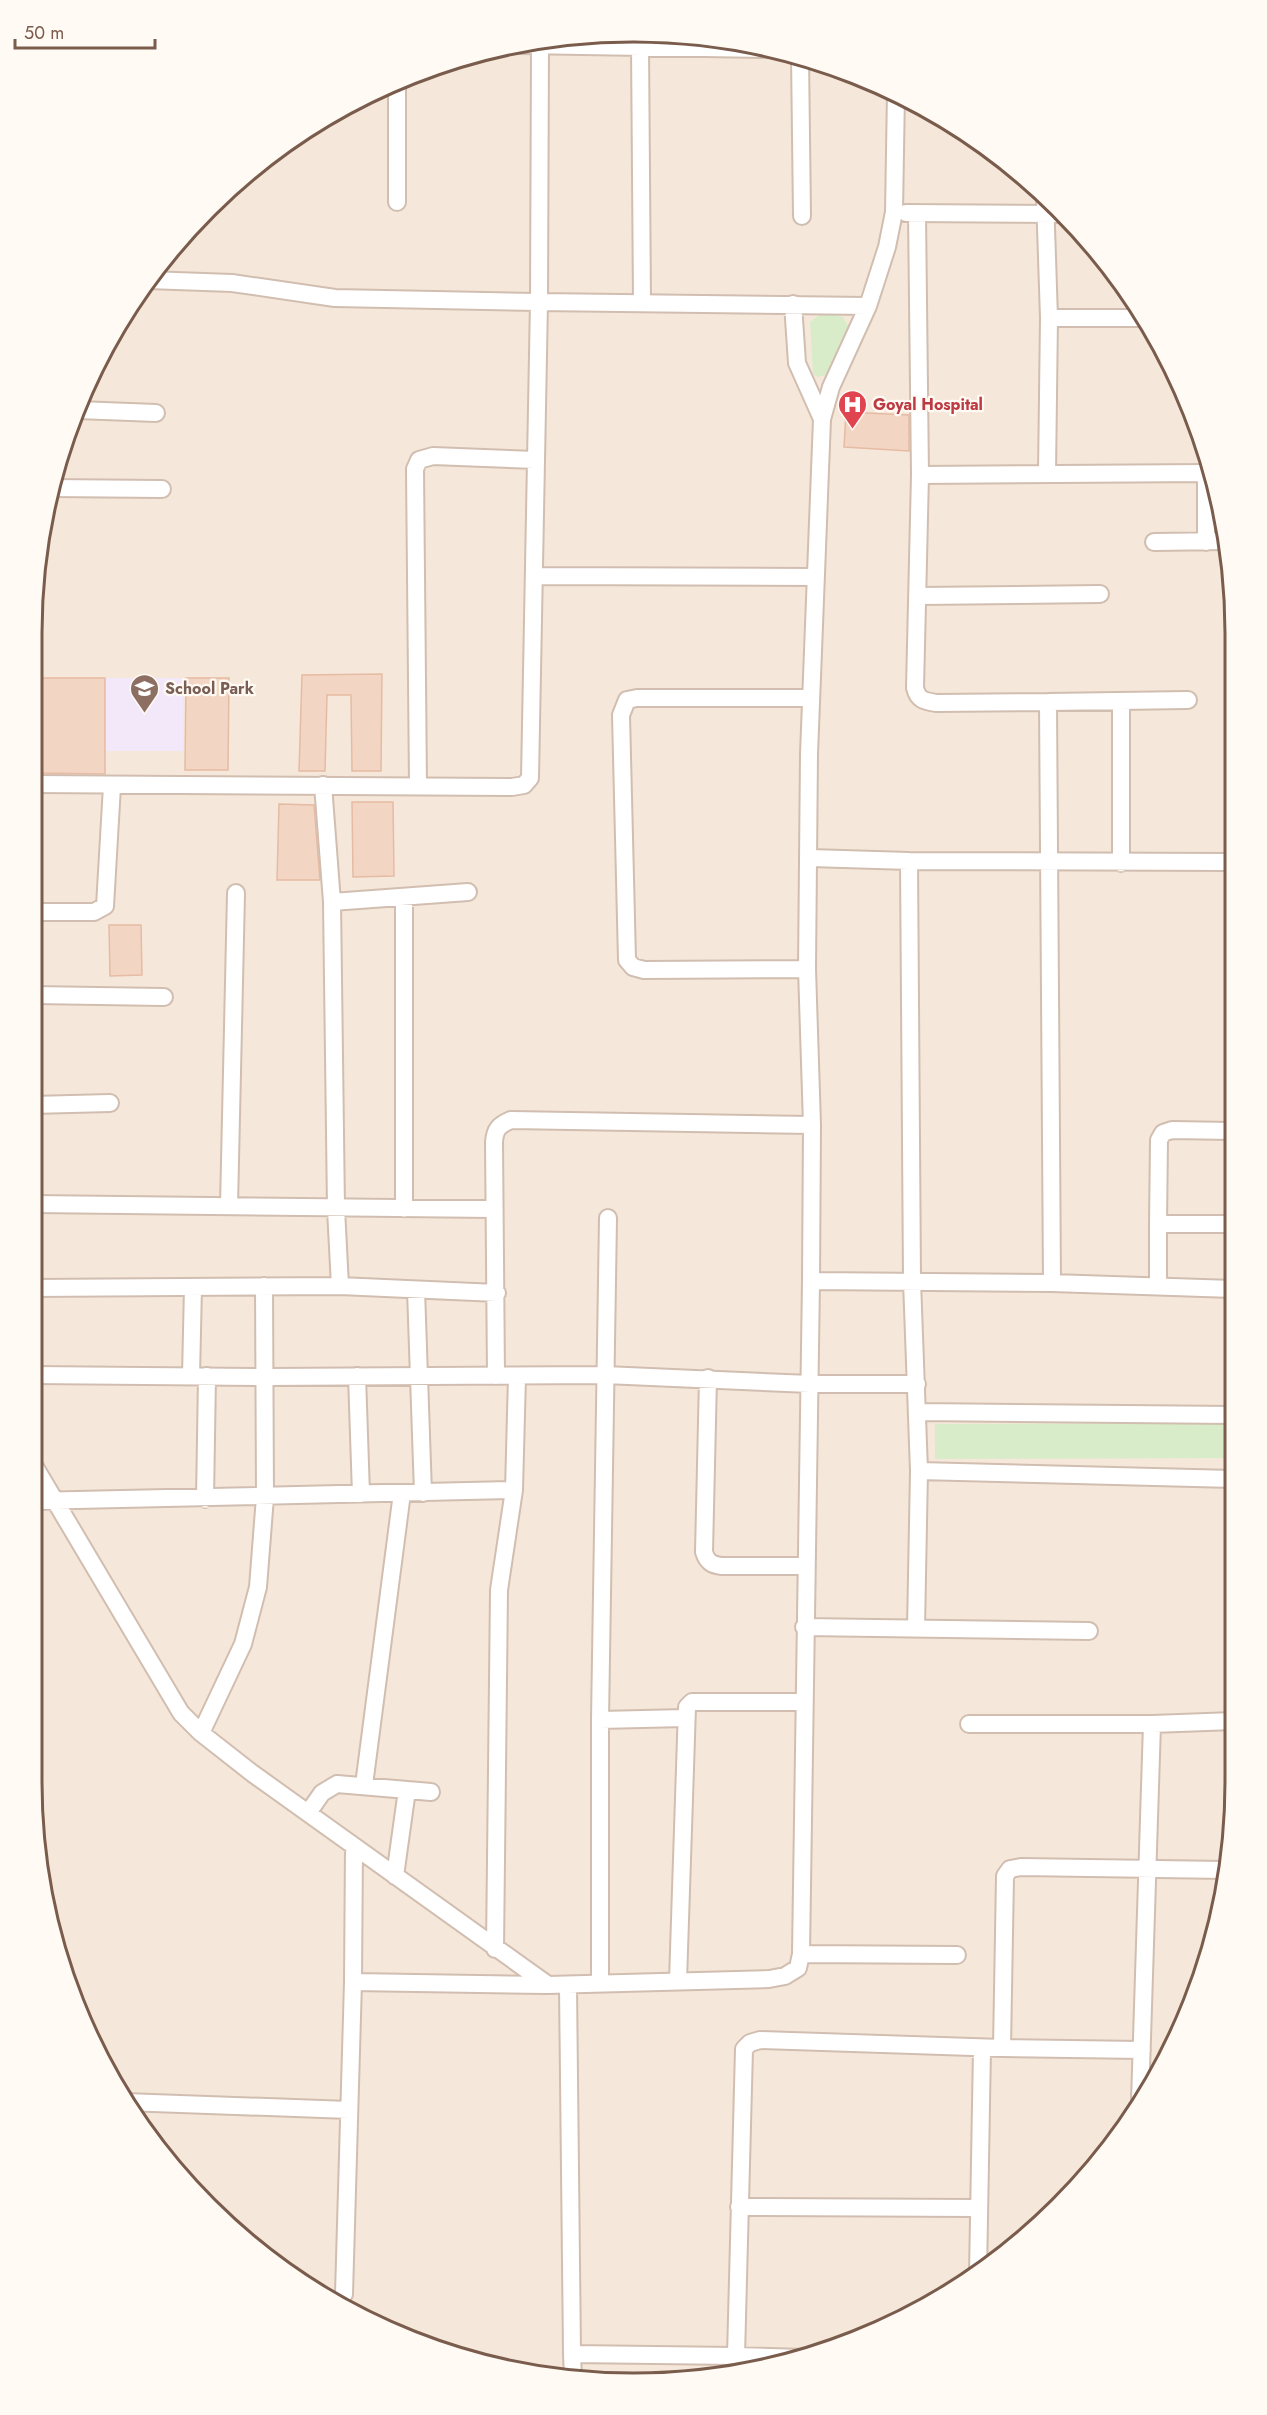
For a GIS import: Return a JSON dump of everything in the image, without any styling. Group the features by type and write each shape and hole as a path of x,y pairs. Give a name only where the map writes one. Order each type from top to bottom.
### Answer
{"street":[{"path":"576,45 686,44"},
{"path":"640,45 642,302"},
{"path":"42,784 418,785 512,788 524,785 530,778 539,302 540,50"},
{"path":"801,66 802,216"},
{"path":"397,92 397,202"},
{"path":"353,1982 568,1985 769,1979 785,1976 798,1968 801,1954 804,1627 810,1384 812,1125 807,969 811,698 822,419 831,387 868,306 887,247 894,212 896,103"},
{"path":"894,212 1045,208"},
{"path":"917,213 920,475 919,596 915,688 917,696 923,701 1188,700"},
{"path":"1047,473 1051,214"},
{"path":"159,280 232,283 335,298 868,306"},
{"path":"793,304 797,363 822,419"},
{"path":"1049,318 1133,318"},
{"path":"86,410 156,413"},
{"path":"418,785 415,469 419,460 433,456 535,460"},
{"path":"920,475 1203,473"},
{"path":"60,488 162,489"},
{"path":"1206,542 1207,488"},
{"path":"1155,542 1218,541"},
{"path":"534,576 816,577"},
{"path":"919,596 1100,594"},
{"path":"807,969 644,970 633,967 627,960 621,715 627,700 637,698 811,698"},
{"path":"1121,701 1121,862"},
{"path":"1048,702 1052,1283"},
{"path":"323,785 332,902 336,1209 340,1286"},
{"path":"42,912 94,912 105,906 112,786"},
{"path":"810,858 909,861 1225,862"},
{"path":"909,861 912,1281 919,1471 915,1628"},
{"path":"332,902 468,892"},
{"path":"229,1206 236,893"},
{"path":"404,897 404,1209"},
{"path":"42,995 164,997"},
{"path":"42,1105 110,1103"},
{"path":"496,1376 497,1293 493,1209 495,1131 501,1124 511,1120 812,1125"},
{"path":"1158,1286 1159,1140 1163,1133 1172,1130 1225,1131"},
{"path":"42,1204 493,1209"},
{"path":"600,1984 600,1720 608,1218"},
{"path":"1158,1224 1225,1224"},
{"path":"811,1281 1052,1283 1225,1288"},
{"path":"201,1733 231,1674 258,1587 265,1497 267,1377 264,1286"},
{"path":"42,1288 340,1286 497,1293"},
{"path":"193,1287 205,1499"},
{"path":"416,1290 423,1493"},
{"path":"42,1375 267,1377 605,1375 810,1384 917,1384"},
{"path":"357,1376 361,1494"},
{"path":"495,1949 499,1590 513,1490 517,1376"},
{"path":"708,1378 704,1552 706,1560 713,1565 722,1566 806,1566"},
{"path":"918,1412 1225,1415"},
{"path":"919,1471 1225,1479"},
{"path":"42,1480 166,1692 181,1713 201,1733 354,1847 548,1985"},
{"path":"42,1501 205,1499 513,1490"},
{"path":"364,1785 402,1493"},
{"path":"804,1627 1089,1632"},
{"path":"678,1981 687,1707 692,1702 803,1702"},
{"path":"600,1720 685,1718"},
{"path":"969,1724 1152,1724 1225,1721"},
{"path":"1141,2085 1152,1724"},
{"path":"308,1813 322,1793 337,1784 431,1792"},
{"path":"395,1876 407,1790"},
{"path":"343,2296 353,1982 354,1847"},
{"path":"1002,2048 1004,1886 1005,1876 1010,1869 1021,1867 1218,1870"},
{"path":"801,1954 957,1954"},
{"path":"568,1985 573,2370"},
{"path":"736,2356 742,2059 744,2049 750,2043 760,2040 982,2048 1142,2050"},
{"path":"978,2262 982,2048"},
{"path":"137,2102 349,2110"},
{"path":"739,2207 979,2208"},
{"path":"572,2354 770,2357"}],"shaded area":[{"path":"595,43 672,43 749,53 787,62 824,73 895,103 929,121 994,164 1052,215 1103,273 1146,338 1180,407 1205,480 1220,556 1225,634 1224,1820 1214,1897 1205,1935 1194,1972 1164,2043 1146,2077 1103,2142 1052,2200 994,2251 929,2294 895,2312 824,2342 749,2362 711,2368 672,2372 595,2372 518,2362 443,2342 372,2312 338,2294 273,2251 215,2200 189,2172 164,2142 121,2077 87,2008 73,1972 53,1897 43,1820 43,595 53,518 62,480 73,443 103,372 121,338 164,273 215,215 243,189 273,164 338,121 407,87 443,73 518,53 556,47"},
{"name":"School Park","path":"105,678 183,678 183,751 105,751"}],"green space":[{"path":"832,314 843,317 848,326 826,375 818,377 813,374 810,322 819,315"},
{"path":"1225,1423 1225,1458 935,1459 935,1424"}],"building":[{"path":"846,412 909,415 909,451 844,447"},
{"path":"382,674 381,771 352,771 351,695 327,695 325,771 299,771 302,675"},
{"path":"42,678 105,678 105,774 42,773"},
{"path":"186,678 229,678 228,770 185,770"},
{"path":"352,802 393,802 394,876 353,877"},
{"path":"279,804 314,805 320,880 277,880"},
{"path":"109,925 141,925 142,975 110,976"}],"place":[{"name":"Goyal Hospital","path":"852,430"},
{"name":"School Park","path":"144,714"}]}
